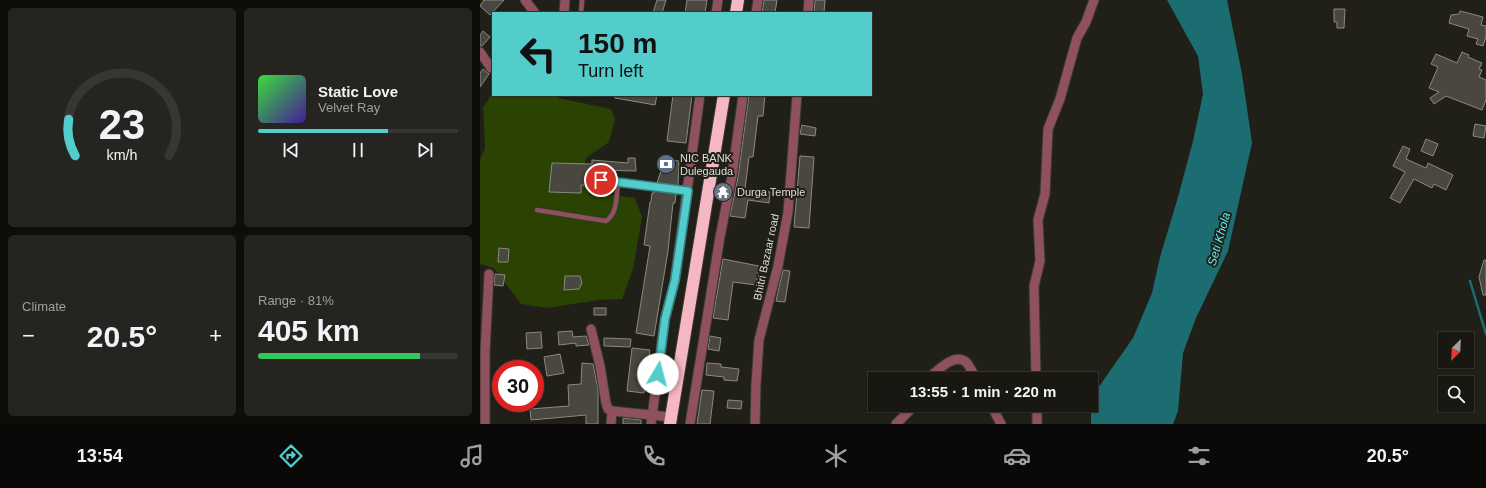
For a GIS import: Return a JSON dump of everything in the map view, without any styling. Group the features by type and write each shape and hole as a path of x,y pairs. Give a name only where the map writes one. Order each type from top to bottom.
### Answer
{"highway":[{"path":"736,12 738,0"},
{"path":"670,420 724,96"}],"street":[{"path":"525,0 534,12"},
{"path":"564,12 565,0"},
{"path":"716,12 718,0"},
{"path":"756,12 758,0"},
{"path":"808,0 808,12"},
{"path":"1036,372 1034,286 1040,261 1038,220 1045,194 1048,129 1060,99 1077,38 1086,22 1094,0"},
{"path":"480,52 491,68"},
{"path":"651,424 665,319 675,280 700,96"},
{"path":"690,424 720,237 732,176 743,96"},
{"name":"Bhitri Bazaar road","path":"755,424 759,340 778,266 788,212 797,96"},
{"path":"485,424 489,274"},
{"path":"591,329 608,409 612,411 653,414 670,420"},
{"path":"936,372 950,361 959,360 966,362 972,372"},
{"path":"611,424 612,411"},
{"path":"896,424 908,412"},
{"path":"995,412 1001,424"},
{"path":"1037,412 1037,424"}],"lane":[{"path":"581,12 582,0"},
{"path":"601,180 688,191"},
{"path":"537,210 606,221 615,210 618,182"}],"green space":[{"path":"492,94 492,96 559,96 558,98 611,109 615,119 609,142 586,158 581,177 590,195 604,194 635,198 642,217 633,269 622,299 599,300 547,308 521,304 494,268 480,264 480,160 485,148 483,108"}],"water":[{"name":"Seti Khola","path":"1167,0 1227,0 1242,74 1252,143 1228,251 1196,318 1183,353 1178,411 1173,424 1091,424 1091,412 1098,412 1098,388 1133,338 1152,293 1160,257 1193,141 1203,94 1198,56"}],"building":[{"path":"484,0 504,0 490,15 480,6"},
{"path":"657,0 666,0 662,12 653,12"},
{"path":"687,0 707,0 705,12 685,12"},
{"path":"764,0 777,0 775,12 762,12"},
{"path":"815,0 825,0 824,12 814,12"},
{"path":"1334,9 1345,9 1344,28 1337,28 1337,22 1334,22"},
{"path":"1460,11 1483,17 1481,25 1486,26 1486,37 1483,46 1476,44 1478,39 1467,36 1469,29 1449,23 1451,15 1459,14"},
{"path":"483,31 490,37 482,46 480,46 480,35"},
{"path":"1462,52 1469,55 1468,57 1482,63 1479,69 1482,70 1479,77 1486,80 1486,100 1482,110 1446,96 1434,104 1430,98 1439,92 1429,88 1438,67 1431,64 1436,54 1457,63"},
{"path":"483,69 489,74 480,87 480,73"},
{"path":"615,96 657,96 655,105 615,98"},
{"path":"673,96 692,96 686,143 667,141"},
{"path":"749,96 765,96 763,116 758,116 753,157 749,157 745,189 770,192 769,203 748,200 745,218 730,216 738,177"},
{"path":"1475,124 1486,126 1484,138 1473,136"},
{"path":"802,125 816,128 815,136 800,134"},
{"path":"1426,139 1438,144 1433,156 1421,151"},
{"path":"1403,146 1410,149 1406,159 1426,168 1428,163 1453,175 1446,190 1434,184 1432,188 1414,179 1400,203 1390,198 1405,172 1393,166"},
{"path":"800,156 814,157 809,228 794,227"},
{"path":"628,158 635,158 636,171 596,170 596,186 581,185 581,193 549,192 552,163 592,164 592,160 628,163"},
{"path":"660,159 679,161 678,186 657,183 662,168 659,167"},
{"path":"655,191 676,193 675,203 673,203 668,251 654,336 636,333 650,246 644,245 650,202 652,193"},
{"path":"499,248 509,249 508,262 498,262"},
{"path":"723,259 759,266 756,285 733,282 728,320 713,318"},
{"path":"1484,260 1486,260 1486,295 1483,295 1479,277"},
{"path":"783,270 790,271 785,302 776,301"},
{"path":"495,274 505,275 503,286 494,285"},
{"path":"565,276 580,276 582,283 579,289 564,290"},
{"path":"594,308 606,308 606,315 594,315"},
{"path":"572,331 573,337 586,336 589,345 576,346 576,343 559,345 558,332"},
{"path":"541,332 542,348 527,349 526,333"},
{"path":"710,336 721,338 719,351 708,349"},
{"path":"604,338 631,339 630,347 604,346"},
{"path":"632,348 650,350 644,393 627,391"},
{"path":"560,354 564,373 547,376 544,357"},
{"path":"582,363 593,364 598,389 598,424 586,424 586,415 531,420 530,412 544,412 544,408 569,406 568,385 581,384"},
{"path":"707,363 721,364 721,367 739,369 737,381 724,380 724,377 706,375"},
{"path":"702,390 714,391 710,424 697,424"},
{"path":"728,400 742,401 741,409 727,408"},
{"path":"623,418 641,420 641,424 623,424"}],"waterway":[{"path":"1470,281 1486,334"}],"place":[{"name":"NIC BANK Dulegauda","path":"666,164"},
{"name":"Durga Temple","path":"723,192"}],"route":[{"path":"601,180 688,191 675,280 665,319 658,374"}]}
